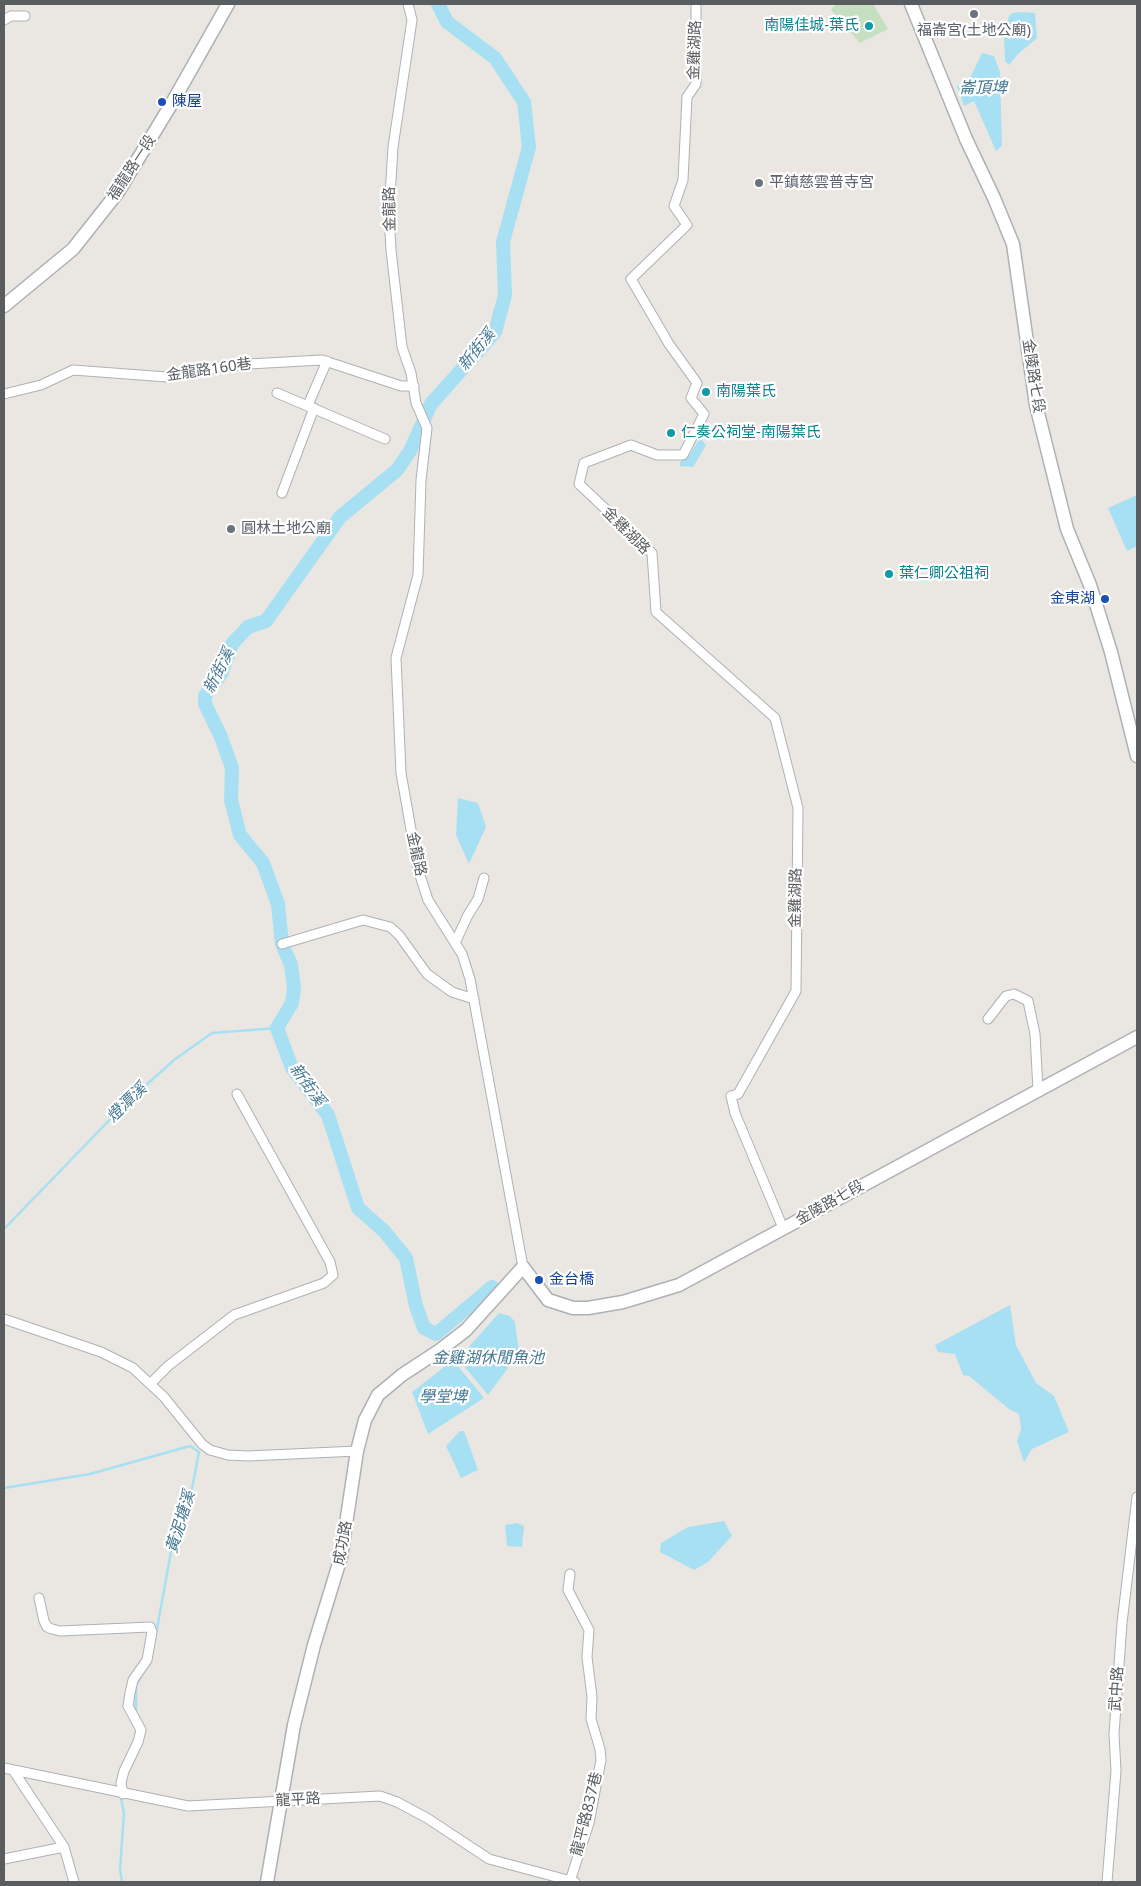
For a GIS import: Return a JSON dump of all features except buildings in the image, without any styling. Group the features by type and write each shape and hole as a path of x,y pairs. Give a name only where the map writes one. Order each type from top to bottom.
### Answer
{"street":[{"name":"福龍路一段","path":"4,306 72,249 118,192 228,4"},
{"name":"金龍路","path":"408,4 412,20 392,147 391,250 402,347 420,414 427,428 421,480 418,575 396,658 401,773 412,837 423,885 428,900 462,954 474,999 523,1267"},
{"name":"金雞湖路","path":"696,4 696,84 687,97 683,180 674,206 687,225 631,279 669,344 697,383 691,398 704,414 683,454 657,454 631,445 584,464 579,484 652,552 656,612 775,718 798,808 796,991 738,1094 731,1096 735,1113 783,1228"},
{"name":"金陵路七段","path":"911,4 966,140 994,198 1013,244 1038,414 1067,529 1090,585 1111,652 1137,756"},
{"path":"4,20 11,16 25,16"},
{"name":"金龍路160巷","path":"4,394 41,385 73,370 167,377 230,366 281,361 327,361 401,386 414,386"},
{"path":"282,493 327,361"},
{"path":"277,393 385,439"},
{"path":"455,943 478,899 484,878"},
{"path":"282,944 363,920 390,927 399,935 427,974 452,992 474,999"},
{"path":"988,1019 1006,996 1014,994 1028,1001 1035,1034 1038,1090"},
{"name":"金陵路七段","path":"523,1267 548,1300 573,1308 588,1308 623,1302 679,1285 1137,1037"},
{"path":"151,1384 168,1366 234,1315 324,1283 333,1275 330,1262 236,1094"},
{"name":"成功路","path":"267,1882 283,1802 294,1725 314,1645 341,1557 356,1451 365,1420 378,1395 402,1375 466,1330 523,1267"},
{"path":"4,1319 101,1352 133,1368 151,1384 202,1444 210,1450 228,1455 248,1456 356,1451"},
{"name":"武中路","path":"1107,1882 1116,1770 1114,1734 1122,1623 1137,1497"},
{"name":"龍平路837巷","path":"570,1574 568,1590 589,1630 587,1657 592,1697 591,1719 600,1749 601,1760 588,1823 572,1882"},
{"path":"39,1598 44,1621 47,1627 52,1629 60,1631 150,1628 152,1632 147,1660 133,1680 130,1693 128,1706 141,1730 138,1742 124,1771 121,1783 123,1794"},
{"path":"8,1769 64,1847 74,1882"},
{"name":"龍平路","path":"8,1769 188,1806 380,1796 397,1802 427,1818 489,1859 572,1882"},
{"path":"4,1859 64,1847"}],"green space":[{"path":"836,4 873,4 888,29 860,43 831,10"}],"water":[{"name":"崙頂埤","path":"1012,13 1035,13 1037,38 1018,54 1009,65 1005,61 1004,37 1009,16"},
{"name":"崙頂埤","path":"982,53 994,56 1000,72 1002,146 996,151 974,101 964,106 957,86 971,76"},
{"path":"700,438 706,445 693,467 680,466 680,462 689,456"},
{"path":"1137,495 1137,546 1127,551 1108,508"},
{"path":"458,798 478,803 486,827 469,864 456,835"},
{"path":"1010,1305 1016,1345 1036,1383 1054,1396 1069,1432 1032,1449 1024,1462 1017,1441 1021,1429 1019,1414 1009,1409 969,1376 963,1375 955,1354 938,1352 935,1345"},
{"name":"金雞湖休閒魚池","path":"499,1313 510,1316 515,1322 519,1353 488,1395 458,1359"},
{"name":"學堂埤","path":"448,1364 457,1365 484,1398 428,1434 412,1392"},
{"path":"460,1431 464,1431 478,1470 461,1478 446,1446"},
{"path":"724,1521 732,1536 708,1562 694,1570 660,1552 661,1543 688,1527"},
{"path":"517,1523 524,1526 522,1547 507,1546 505,1525"}],"waterway":[{"name":"新街溪","path":"438,4 447,22 495,58 524,102 529,147 503,242 505,295 495,332 431,404 410,451 397,470 340,517 266,621 248,627 232,644 221,674 205,696 205,704 221,737 232,768 231,800 240,835 263,863 278,904 282,944 291,965 294,988 292,1003 277,1028 292,1068 328,1115 358,1208 384,1231 406,1258 416,1306 424,1328 436,1334 492,1287"},
{"name":"燈潭溪","path":"4,1229 124,1105 174,1060 212,1033 277,1028"},
{"name":"黃泥塘溪","path":"4,1488 90,1474 190,1446 199,1452 190,1499 171,1552 156,1634"},
{"name":"黃泥塘溪","path":"136,1713 136,1685 141,1677"},
{"name":"黃泥塘溪","path":"121,1799 124,1813 120,1869 122,1882"}],"place":[{"name":"福崙宮(土地公廟)","path":"974,14"},
{"name":"南陽佳城-葉氏","path":"869,26"},
{"name":"陳屋","path":"162,102"},
{"name":"平鎮慈雲普寺宮","path":"759,183"},
{"name":"南陽葉氏","path":"706,392"},
{"name":"仁奏公祠堂-南陽葉氏","path":"671,433"},
{"name":"圓林土地公廟","path":"231,529"},
{"name":"葉仁卿公祖祠","path":"889,574"},
{"name":"金東湖","path":"1105,599"},
{"name":"金台橋","path":"539,1280"}]}
